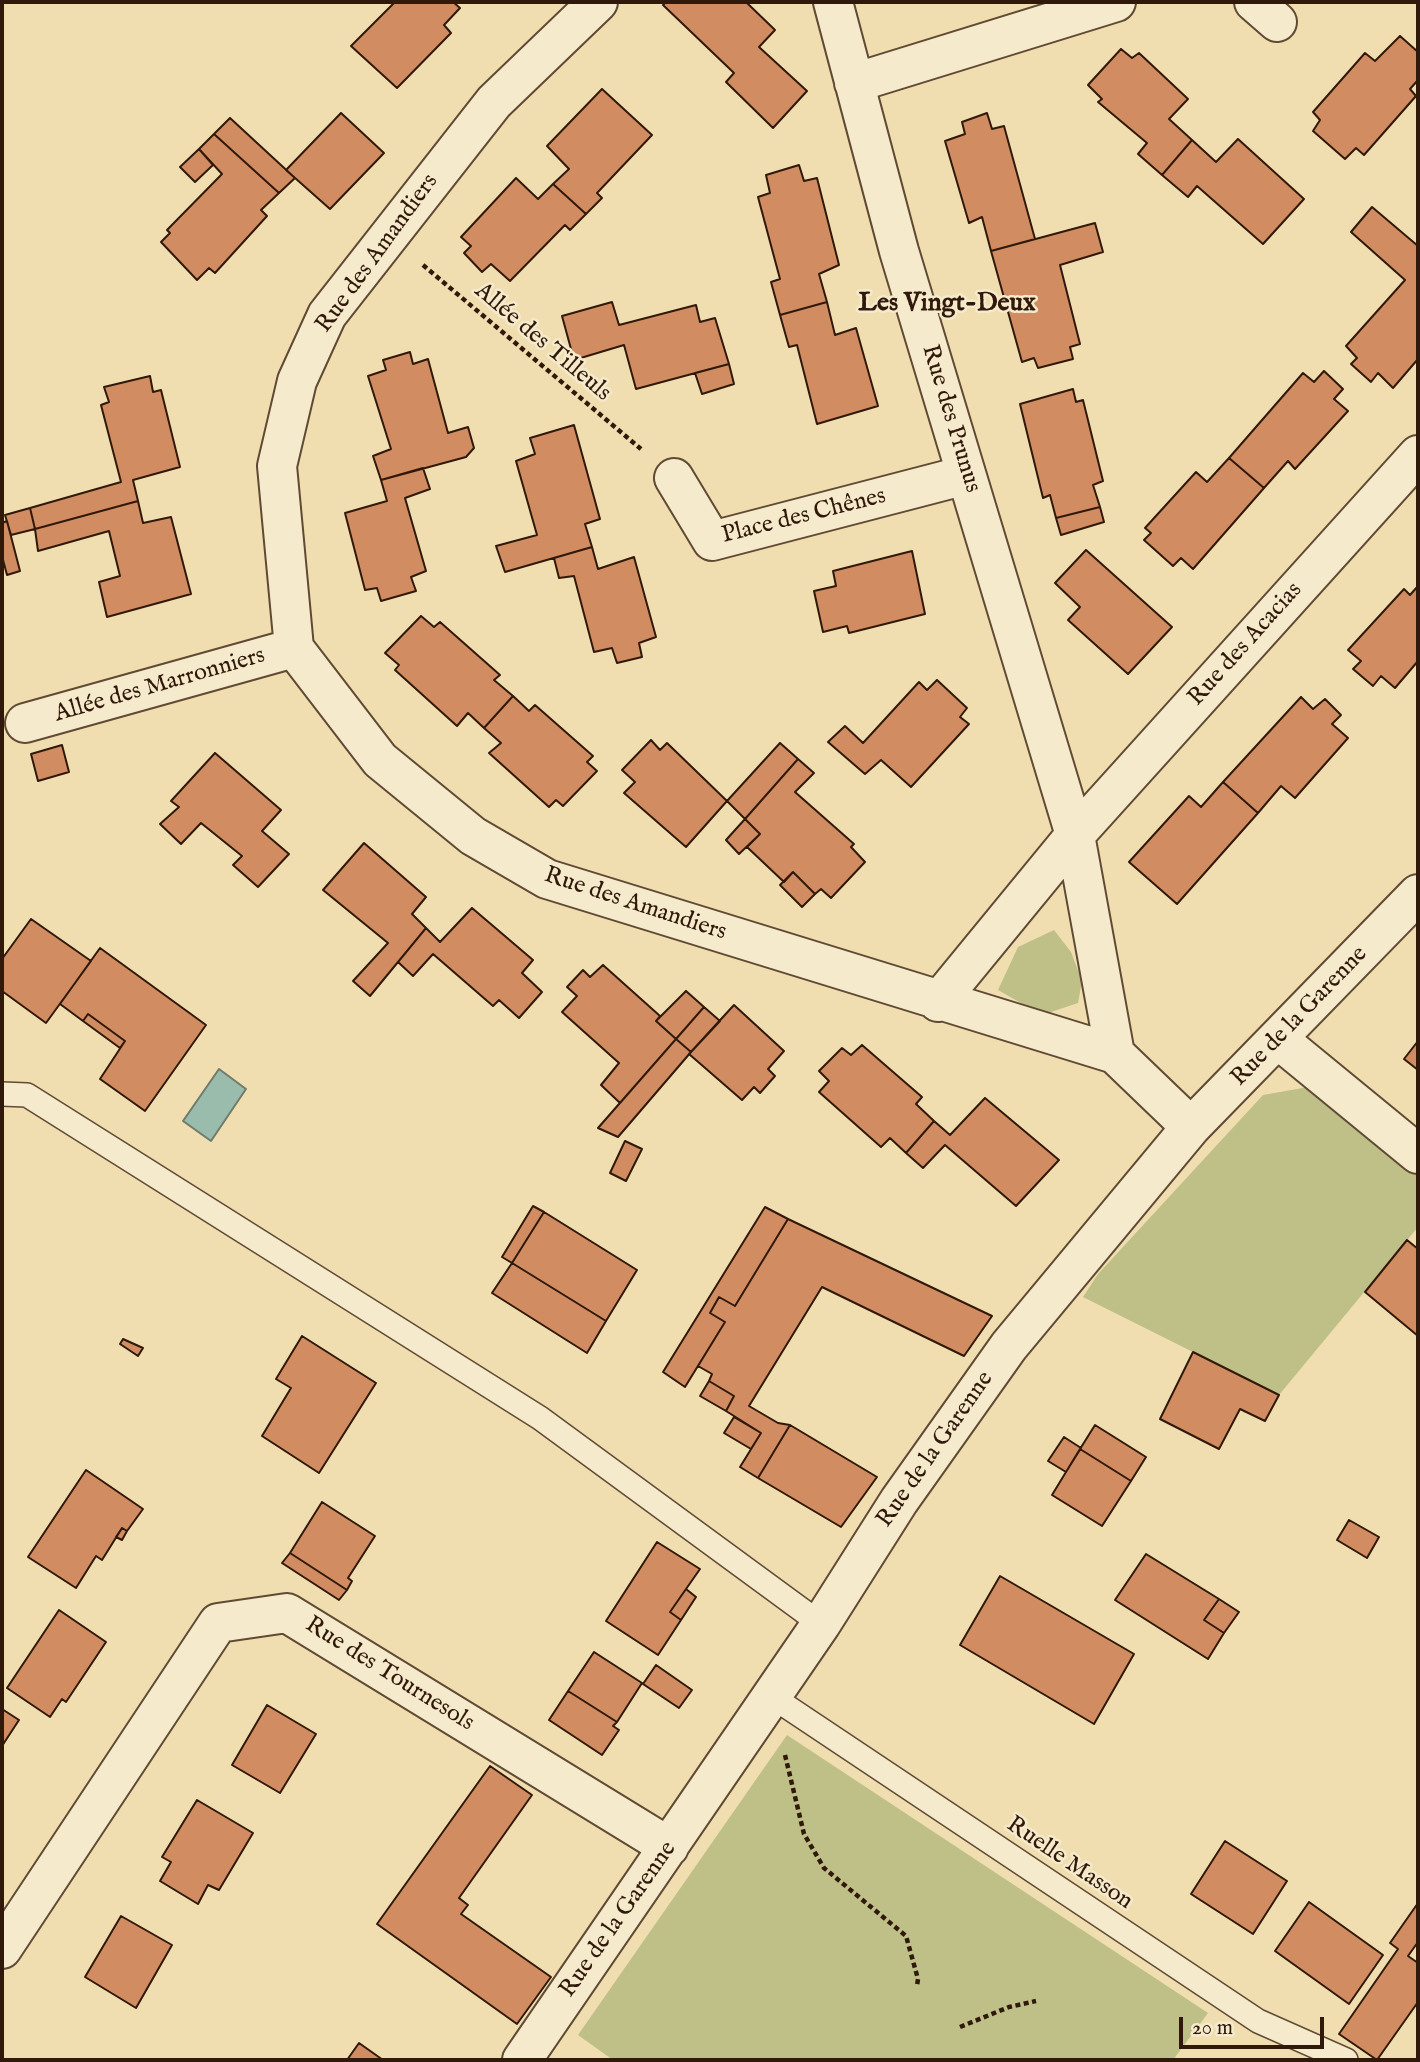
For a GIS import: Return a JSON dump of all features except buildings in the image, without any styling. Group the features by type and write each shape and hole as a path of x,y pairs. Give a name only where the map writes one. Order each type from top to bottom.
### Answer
{"street":[{"name":"Rue des Amandiers","path":"598,2 494,102 387,235 327,315 297,381 276,466 294,648 380,760 473,836 547,879 938,1002 1115,1054 1191,1127"},
{"name":"Rue des Prunus","path":"832,2 900,251 1074,835 1115,1054"},
{"path":"854,83 1116,2"},
{"name":"Rue des Acacias","path":"938,1002 1074,835 1418,455"},
{"name":"Place des Chênes","path":"674,478 712,541 966,475"},
{"name":"Allée des Marronniers","path":"25,723 294,648"},
{"name":"Rue de la Garenne","path":"522,2060 821,1624 899,1502 1009,1346 1191,1127 1279,1040 1418,894"},
{"path":"1279,1040 1418,1154"},
{"name":"Rue des Tournesols","path":"2,1949 218,1623 287,1613 669,1847"}],"lane":[{"path":"2,1094 27,1095 540,1418 821,1624"},
{"name":"Ruelle Masson","path":"771,1696 1258,2021 1346,2060"}],"path":[{"name":"Allée des Tilleuls","path":"387,235 674,478"},
{"path":"771,1696 804,1834 824,1868 906,1936 918,1979 917,1986"},
{"path":"960,2027 1009,2007 1036,2001"}],"green space":[{"path":"1054,930 1071,952 1082,981 1078,1003 1042,1015 998,990 1018,947"},
{"path":"1314,1086 1418,1173 1418,1227 1279,1395 1083,1297 1098,1274 1263,1095"},
{"path":"787,1735 1208,2013 1173,2060 613,2060 578,2035"}],"shaded area":[{"path":"219,1069 246,1089 211,1141 183,1121"}],"district":[{"name":"Les Vingt-Deux","path":"947,305"}]}
